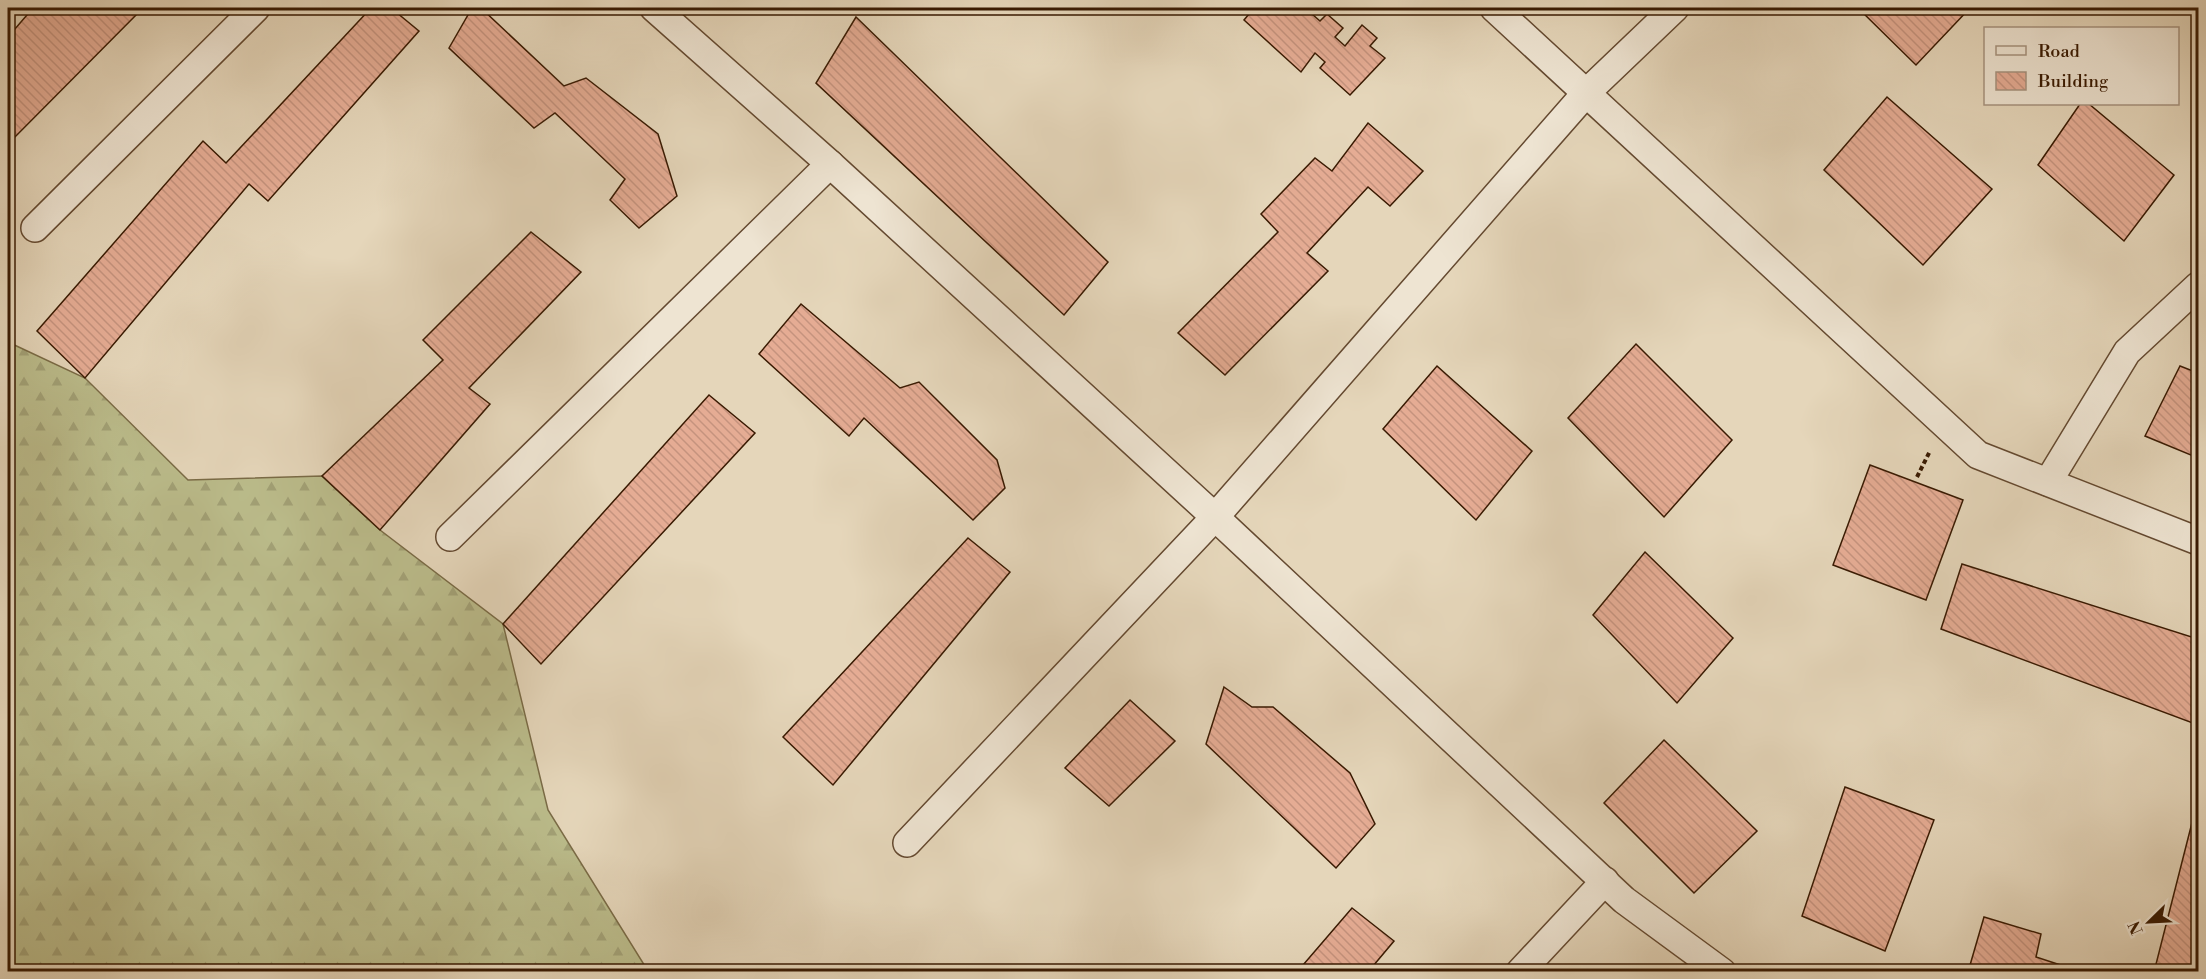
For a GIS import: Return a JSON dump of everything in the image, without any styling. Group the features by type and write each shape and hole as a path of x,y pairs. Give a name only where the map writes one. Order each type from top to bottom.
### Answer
{"street":[{"path":"35,228 256,8"},
{"path":"654,8 830,164 1215,518 1624,900 1722,972"},
{"path":"1494,8 1978,455 2199,542"},
{"path":"908,843 1215,518 1586,93 1675,8"},
{"path":"450,537 830,164"},
{"path":"2048,482 2127,352 2199,286"},
{"path":"1520,972 1605,882"}],"path":[{"path":"1917,477 1932,447"}],"green space":[{"path":"8,342 85,378 188,480 322,476 380,530 503,624 548,810 648,971 8,971"}],"building":[{"path":"33,8 143,8 8,144 8,37"},
{"path":"371,8 391,8 419,31 268,201 249,184 85,378 37,331 203,141 226,163"},
{"path":"472,8 481,8 564,86 586,78 658,134 677,196 639,228 610,200 625,179 555,113 534,128 449,48"},
{"path":"1254,8 1305,8 1320,21 1327,14 1343,28 1335,37 1345,46 1362,25 1377,38 1370,46 1385,58 1350,95 1320,68 1325,62 1315,53 1301,72 1244,20"},
{"path":"1858,8 1970,8 1916,65"},
{"path":"856,17 1108,262 1064,315 816,83"},
{"path":"1887,97 1992,189 1923,265 1824,170"},
{"path":"2079,105 2090,105 2174,175 2124,241 2038,165"},
{"path":"1368,123 1423,171 1390,206 1368,187 1307,253 1328,271 1225,375 1178,333 1278,232 1261,214 1315,158 1332,171"},
{"path":"531,232 581,272 469,388 490,404 380,530 322,476 443,360 423,340"},
{"path":"801,304 900,388 919,382 997,460 1005,488 973,520 864,418 849,436 759,354"},
{"path":"1636,344 1732,440 1664,517 1568,418"},
{"path":"1437,366 1532,451 1476,520 1383,429"},
{"path":"2180,366 2198,373 2198,458 2145,436"},
{"path":"709,395 755,433 541,664 503,624"},
{"path":"1870,465 1963,500 1926,600 1833,565"},
{"path":"968,538 1010,572 833,785 783,737"},
{"path":"1645,552 1733,638 1677,703 1593,615"},
{"path":"1962,564 2198,639 2198,725 1941,629"},
{"path":"1224,687 1252,707 1273,707 1350,773 1375,824 1336,868 1206,744"},
{"path":"1130,700 1175,741 1109,806 1065,768"},
{"path":"1664,740 1757,831 1694,893 1604,803"},
{"path":"1845,787 1934,820 1885,951 1802,916"},
{"path":"2197,803 2198,972 2154,972"},
{"path":"1352,908 1394,941 1368,972 1297,972"},
{"path":"1984,917 2041,934 2036,957 2082,972 1968,972"}]}
